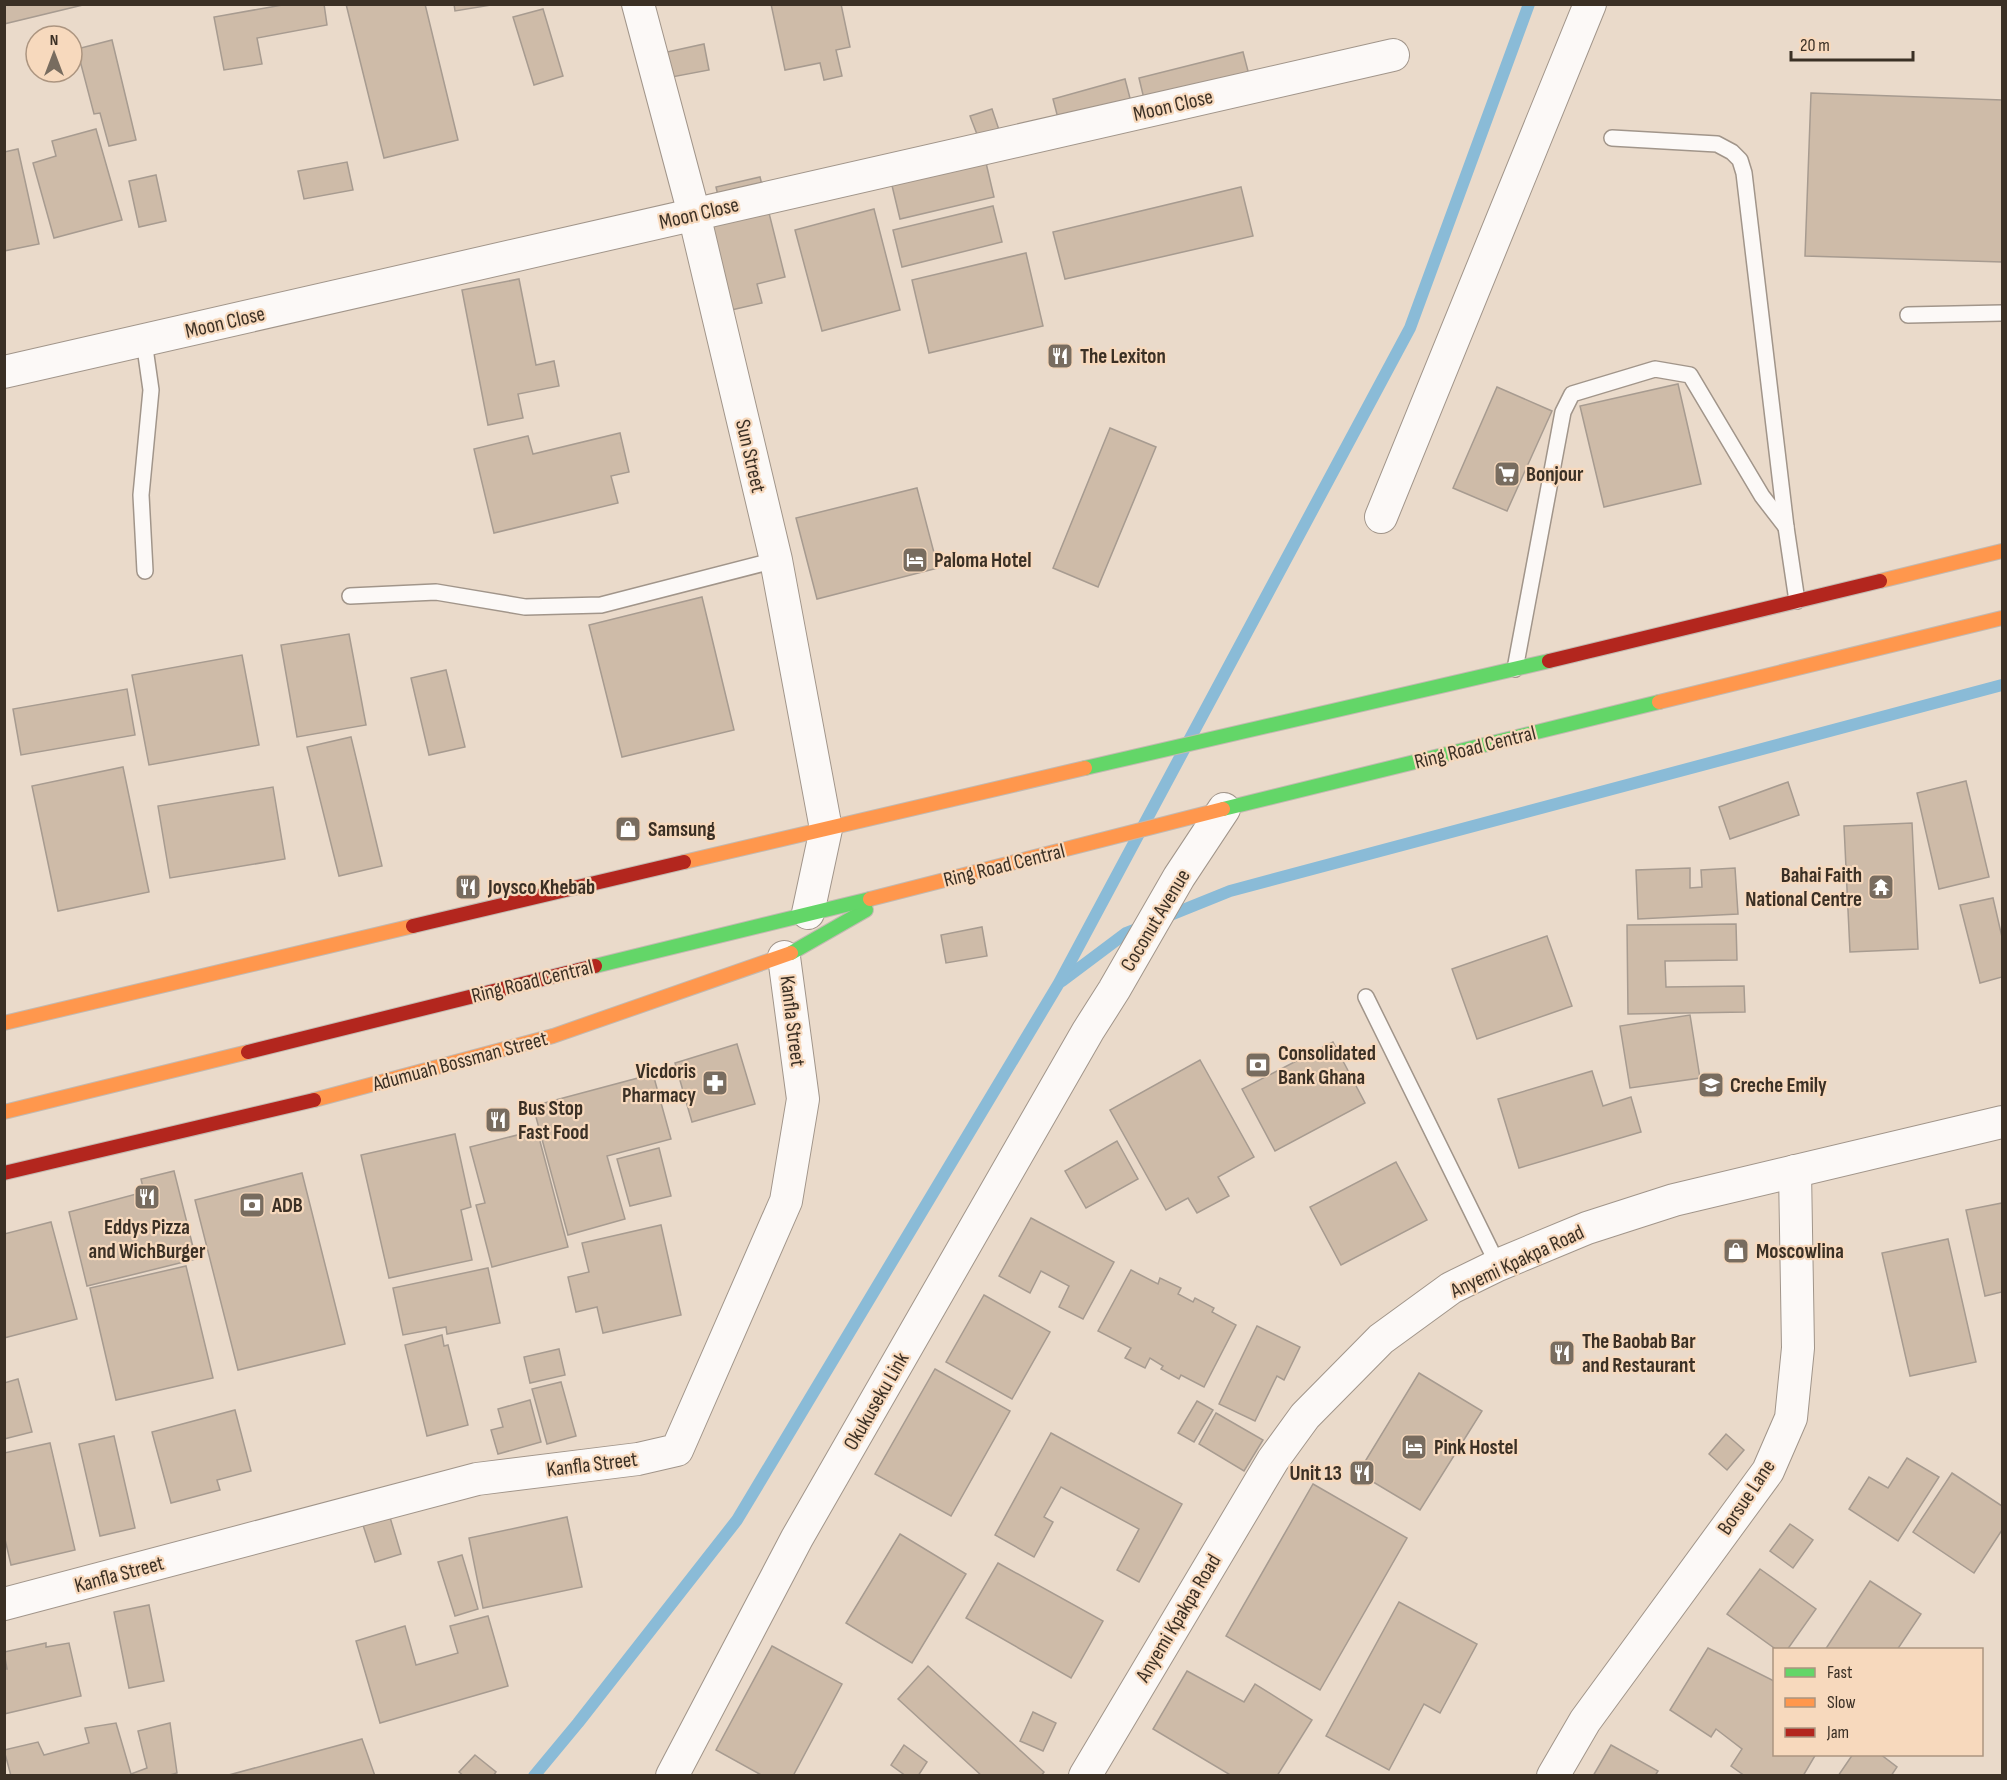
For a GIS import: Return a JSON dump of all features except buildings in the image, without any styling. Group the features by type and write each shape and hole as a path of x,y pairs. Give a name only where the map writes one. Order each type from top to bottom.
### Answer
{"main road":[{"path":"4,1023 1110,762 1515,669 2002,551"},
{"name":"Ring Road Central","path":"4,1112 2002,618"},
{"name":"Adumuah Bossman Street","path":"4,1173 283,1108 542,1039 784,957 896,893"}],"street":[{"name":"Sun Street","path":"638,4 694,214 776,560 826,829 808,913"},
{"path":"1381,517 1590,4"},
{"name":"Moon Close","path":"4,372 1393,55"},
{"name":"Coconut Avenue","path":"1088,1031 1179,877 1224,809"},
{"name":"Kanfla Street","path":"4,1604 477,1479 638,1459 677,1450 786,1201 803,1100 784,957"},
{"name":"Okukuseku Link","path":"672,1776 797,1538 1088,1031"},
{"name":"Anyemi Kpakpa Road","path":"1085,1776 1273,1460 1305,1416 1381,1339 1451,1288 1587,1228 1663,1203 2002,1122"},
{"name":"Borsue Lane","path":"1553,1776 1585,1721 1768,1471 1791,1418 1798,1348 1795,1171"}],"lane":[{"path":"1612,138 1717,144 1732,152 1740,160 1744,173 1786,527 1797,601"},
{"path":"1908,315 2002,313"},
{"path":"144,341 152,390 141,495 145,571"},
{"path":"1515,669 1563,412 1572,394 1655,369 1690,375 1762,496 1786,527"},
{"path":"350,596 436,592 525,608 601,605 776,560"},
{"path":"1366,997 1498,1266"}],"waterway":[{"path":"534,1776 737,1520 1059,983 1410,328 1529,4"},
{"path":"1163,918 1230,891 2002,685"},
{"path":"1062,981 1126,933 1144,926"}],"traffic: fast":[{"path":"1085,768 1549,661"},
{"path":"1223,809 1659,702"},
{"path":"595,966 870,899"},
{"path":"791,953 866,910"}],"traffic: slow":[{"path":"1880,581 2002,551"},
{"path":"1659,702 2002,618"},
{"path":"684,862 1085,768"},
{"path":"870,899 1223,809"},
{"path":"4,1023 413,926"},
{"path":"314,1100 553,1036 791,953"},
{"path":"4,1112 248,1052"}],"traffic: jam":[{"path":"1549,661 1880,581"},
{"path":"413,926 684,862"},
{"path":"248,1052 595,966"},
{"path":"4,1173 314,1100"}],"place":[{"name":"The Lexiton","path":"1060,356"},
{"name":"Bonjour","path":"1507,474"},
{"name":"Paloma Hotel","path":"915,560"},
{"name":"Samsung","path":"628,829"},
{"name":"Joysco Khebab","path":"468,887"},
{"name":"Bahai Faith National Centre","path":"1881,887"},
{"name":"Consolidated Bank Ghana","path":"1258,1065"},
{"name":"Vicdoris Pharmacy","path":"715,1083"},
{"name":"Creche Emily","path":"1711,1085"},
{"name":"Bus Stop Fast Food","path":"498,1120"},
{"name":"Eddys Pizza and WichBurger","path":"147,1197"},
{"name":"ADB","path":"252,1205"},
{"name":"Moscowlina","path":"1736,1251"},
{"name":"The Baobab Bar and Restaurant","path":"1562,1353"},
{"name":"Pink Hostel","path":"1414,1447"},
{"name":"Unit 13","path":"1362,1473"}]}
